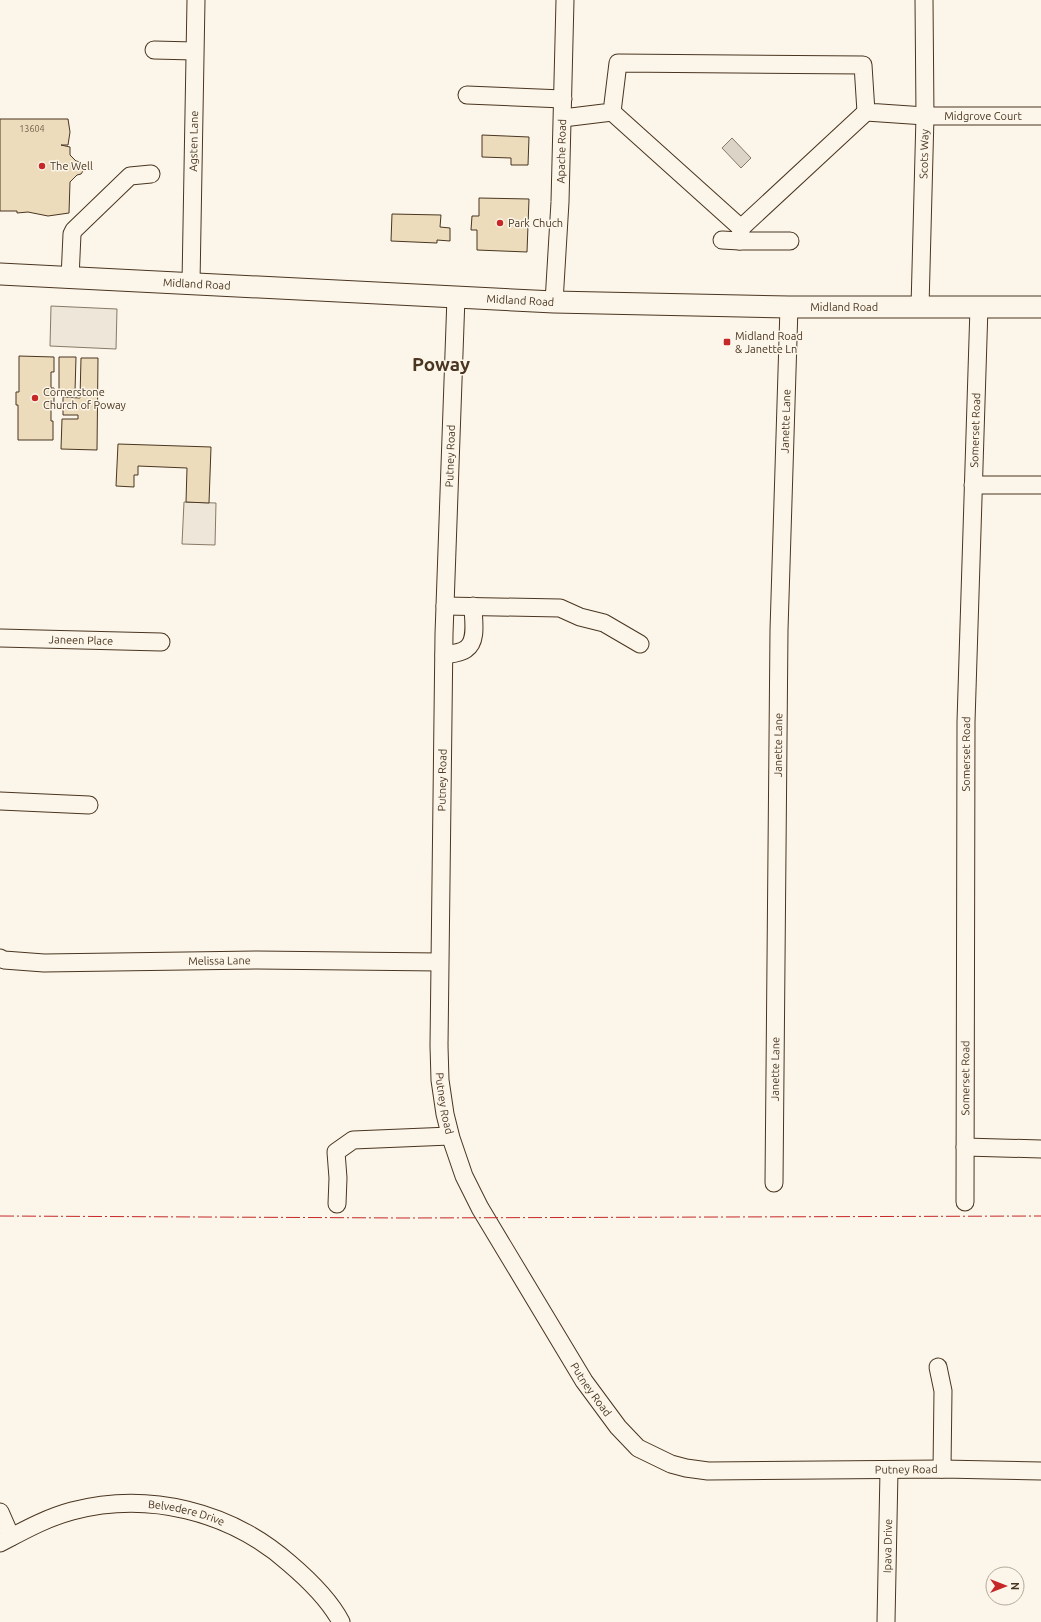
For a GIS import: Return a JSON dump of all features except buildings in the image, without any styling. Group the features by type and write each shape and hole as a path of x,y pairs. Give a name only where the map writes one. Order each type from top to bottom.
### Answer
{"main road":[{"name":"Midland Road","path":"0,274 554,302 789,307 1041,307"}],"street":[{"name":"Agsten Lane","path":"191,283 196,0"},
{"name":"Apache Road","path":"554,302 560,202 565,0"},
{"name":"Scots Way","path":"920,307 925,116 924,0"},
{"path":"154,50 194,51"},
{"path":"612,112 618,63 863,65 866,112 741,234"},
{"path":"466,95 563,99"},
{"path":"563,118 612,112"},
{"path":"612,112 741,234"},
{"name":"Midgrove Court","path":"866,112 925,116 1041,116"},
{"path":"70,278 72,234 74,230 130,176 151,174"},
{"path":"722,240 741,234 790,241"},
{"name":"Putney Road","path":"456,297 444,655 440,1080 450,1136 464,1176 480,1208 584,1381 618,1428 638,1448 671,1464 708,1471 1041,1471"},
{"name":"Janette Lane","path":"774,1183 779,630 789,307"},
{"name":"Somerset Road","path":"965,1202 966,722 979,307"},
{"path":"973,485 1041,485"},
{"path":"446,606 560,608 580,617 604,623 640,644"},
{"path":"444,655 466,650 472,642 472,606"},
{"name":"Janeen Place","path":"0,638 161,642"},
{"path":"0,801 89,805"},
{"name":"Melissa Lane","path":"0,958 4,960 44,963 257,960 440,962"},
{"path":"337,1204 338,1178 336,1152 353,1140 450,1136"},
{"path":"965,1147 1041,1149"},
{"path":"938,1367 943,1391 942,1470"},
{"name":"Ipava Drive","path":"886,1622 889,1471"},
{"name":"Belvedere Drive","path":"6,1540 30,1527 72,1512 105,1505 139,1503 178,1508 216,1518 240,1529 269,1547 312,1583 326,1599 341,1622"},
{"path":"0,1512 6,1540"}],"shaded area":[{"path":"732,138 751,158 741,168 722,148"},
{"path":"51,306 117,309 116,349 50,346"},
{"path":"184,502 216,503 215,545 182,544"}],"power":[{"path":"0,1216 405,1218 1041,1216"}],"place":[{"name":"The Well","path":"42,166"},
{"name":"Park Chuch","path":"500,223"},
{"name":"Midland Road & Janette Ln","path":"727,342"},
{"name":"Cornerstone Church of Poway","path":"35,398"}],"district":[{"name":"Poway","path":"441,364"}]}
